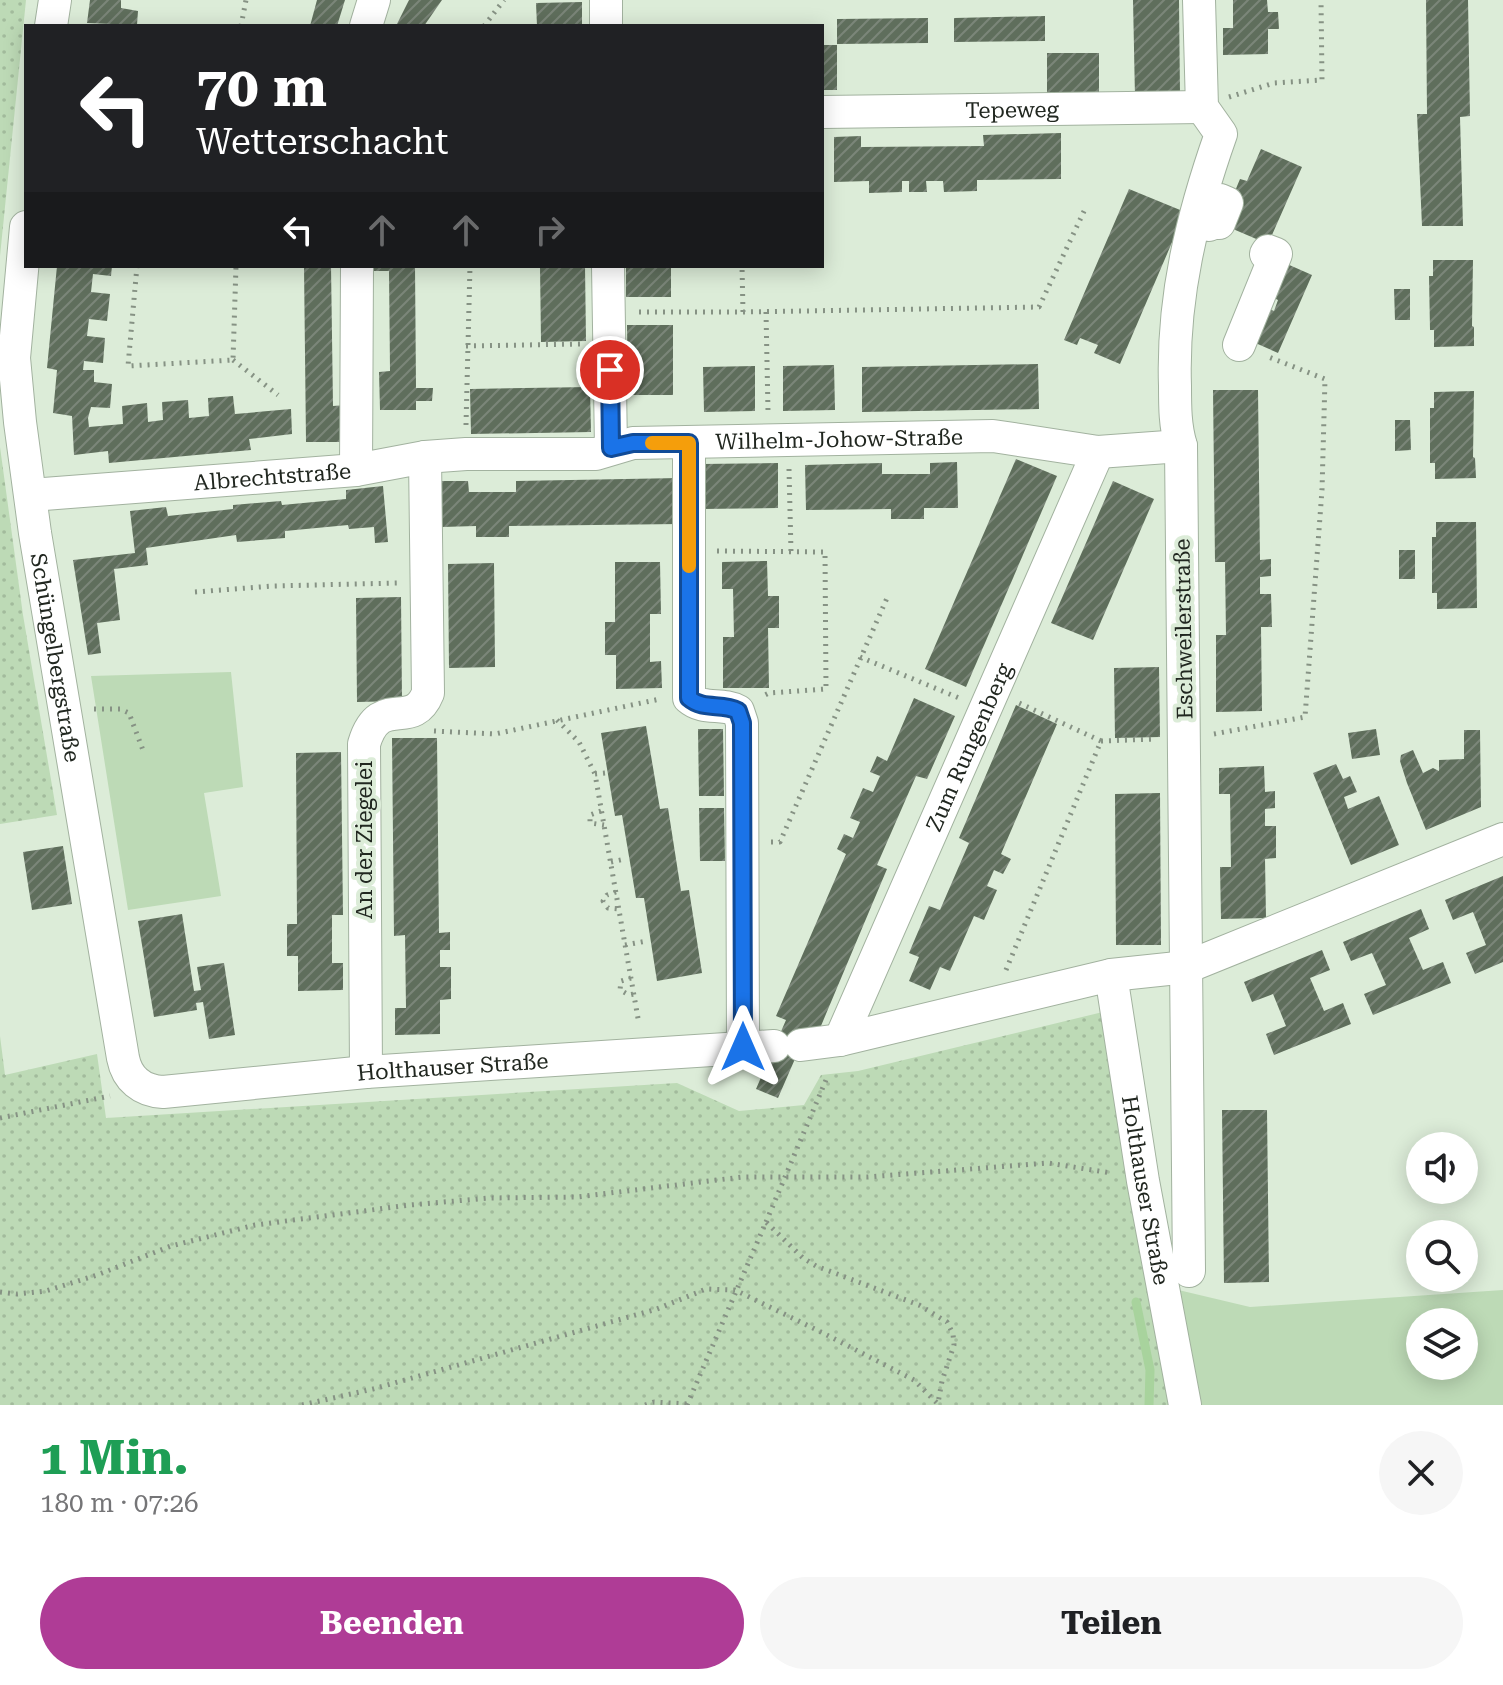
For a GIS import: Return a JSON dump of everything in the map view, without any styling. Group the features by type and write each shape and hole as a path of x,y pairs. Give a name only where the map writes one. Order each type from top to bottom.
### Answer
{"street":[{"path":"51,24 55,0"},
{"path":"367,24 374,0"},
{"path":"606,0 606,24"},
{"name":"Eschweilerstraße","path":"1189,1271 1184,739 1174,357 1179,285 1207,220 1210,164 1221,134 1202,107 1199,0"},
{"name":"Tepeweg","path":"824,112 1202,107"},
{"name":"Schüngelbergstraße","path":"24,249 14,358 35,533 125,1068 123,1089"},
{"path":"1239,345 1276,254 1268,251 1266,254"},
{"name":"Albrechtstraße","path":"31,495 356,470 357,268"},
{"path":"608,268 611,448"},
{"name":"Wilhelm-Johow-Straße","path":"356,470 425,457 466,454 596,454 633,443 993,436 1098,452 1178,437"},
{"path":"689,443 689,698 699,706 731,707 738,711 742,723 742,843 773,1046"},
{"name":"Zum Rungenberg","path":"840,1040 1098,452"},
{"path":"412,712 424,704 428,693 425,457"},
{"name":"An der Ziegelei","path":"366,1072 364,744 369,726 378,719 388,713 412,712"},
{"name":"Holthauser Straße","path":"123,1089 163,1092 366,1072 645,1056 840,1040 1111,975 1187,967 1503,839"},
{"name":"Holthauser Straße","path":"1111,975 1143,1181 1185,1405"}],"path":[{"path":"241,24 246,0"},
{"path":"486,24 504,0"},
{"path":"1202,107 1274,83 1322,80 1321,0"},
{"path":"609,312 1039,307 1086,207"},
{"path":"137,268 128,366 233,360 278,395"},
{"path":"233,360 236,268"},
{"path":"466,454 470,268"},
{"path":"742,268 743,312"},
{"path":"766,312 791,552"},
{"path":"466,346 610,344"},
{"path":"860,657 1101,741 1184,739 1305,717 1322,490 1325,379 1239,345"},
{"path":"689,551 825,552 826,689 769,693 738,711"},
{"path":"195,592 305,584 427,584"},
{"path":"742,843 780,842 887,598"},
{"path":"412,712 430,730 495,734 689,694"},
{"path":"65,710 120,709 129,713 144,753"},
{"path":"557,720 579,742 595,774 645,1056"},
{"path":"991,1004 1101,741"},
{"path":"595,774 605,773"},
{"path":"602,811 590,815 590,823 604,825"},
{"path":"611,862 625,859"},
{"path":"616,892 607,895 603,901 608,908 619,909"},
{"path":"625,945 647,941"},
{"path":"631,978 621,981 619,985 623,993 634,994"},
{"path":"645,1405 654,1402 688,1405 826,1080"},
{"path":"0,1118 123,1089"},
{"path":"0,1292 46,1291 171,1246 255,1225 410,1205 489,1198 577,1197 742,1177 867,1177 1048,1163 1143,1181"},
{"path":"766,1222 803,1258 816,1266 919,1305 947,1322 954,1345 942,1381 939,1404"},
{"path":"302,1405 373,1389 657,1309 706,1289 735,1290 914,1380 939,1404"}],"green space":[{"path":"0,0 26,0 0,256"},
{"path":"0,447 23,615 57,815 0,824"},
{"path":"231,672 243,787 204,793 221,896 128,910 91,676"},
{"path":"1107,1011 1196,1405 0,1405 0,1036 5,1075 97,1054 106,1118 677,1083 739,1111 804,1105 821,1075 858,1071"},
{"path":"1170,1288 1250,1307 1503,1290 1503,1405 1196,1405"}],"building":[{"path":"90,0 121,0 121,8 138,11 137,24 87,23"},
{"path":"317,0 345,0 338,24 311,24"},
{"path":"409,0 442,0 425,24 397,24"},
{"path":"1133,0 1179,0 1180,96 1135,97"},
{"path":"1233,0 1267,0 1268,12 1278,12 1279,29 1268,29 1268,54 1223,55 1223,28 1233,28"},
{"path":"1426,0 1468,0 1470,116 1460,117 1463,226 1422,226 1417,114 1427,114"},
{"path":"582,2 582,24 537,24 536,3"},
{"path":"1045,16 1045,41 954,42 954,18"},
{"path":"928,18 928,43 837,44 837,19"},
{"path":"824,45 837,45 837,90 824,90"},
{"path":"1047,53 1099,53 1099,98 1047,99"},
{"path":"1061,133 1061,179 977,180 977,191 944,192 943,181 926,181 927,192 909,192 909,181 902,181 902,192 869,193 869,181 834,182 834,137 861,136 861,147 984,146 983,135"},
{"path":"1261,149 1302,167 1268,244 1226,226 1241,194 1235,191 1240,179 1247,181"},
{"path":"1129,189 1185,212 1120,364 1094,353 1098,345 1080,338 1077,345 1064,340"},
{"path":"1278,260 1312,275 1278,353 1244,338 1267,308 1274,311 1278,300 1272,297"},
{"path":"1433,260 1473,260 1474,346 1434,347 1434,330 1430,330 1429,276 1433,276"},
{"path":"57,268 112,268 111,276 93,274 91,292 110,294 107,321 89,319 87,336 105,338 103,363 84,361 83,370 94,370 94,382 112,384 110,408 91,407 89,427 123,424 122,406 147,403 148,422 163,420 162,402 188,400 189,418 209,416 208,398 233,396 235,414 291,409 292,434 249,439 251,450 109,463 108,451 74,455 72,416 53,413 57,370 47,368"},
{"path":"304,268 331,268 333,406 346,405 346,442 306,442"},
{"path":"366,268 415,268 416,388 433,388 432,401 416,401 416,410 380,410 379,372 390,371 389,271 367,271"},
{"path":"540,268 585,268 586,341 541,342"},
{"path":"626,268 671,268 671,297 626,297"},
{"path":"1394,289 1410,289 1410,320 1395,320"},
{"path":"627,325 673,325 673,395 628,395"},
{"path":"1038,364 1039,409 862,412 862,367"},
{"path":"834,365 835,410 783,411 783,366"},
{"path":"755,366 755,411 704,412 703,367"},
{"path":"590,387 591,432 471,434 470,389"},
{"path":"1213,390 1258,390 1260,560 1271,559 1271,576 1260,577 1260,594 1271,594 1272,627 1261,627 1262,711 1216,712 1216,635 1226,635 1225,562 1215,562"},
{"path":"1474,391 1473,457 1476,478 1435,479 1435,463 1430,463 1430,408 1434,408 1434,392"},
{"path":"1395,420 1410,420 1411,450 1395,451"},
{"path":"1016,459 1057,476 966,687 925,669"},
{"path":"957,462 958,508 924,508 924,519 891,519 891,509 806,510 805,465 882,463 882,474 930,474 930,463"},
{"path":"778,463 778,508 701,509 701,464"},
{"path":"680,478 680,524 509,526 509,537 476,537 476,526 442,527 441,481 468,481 469,492 516,492 516,481"},
{"path":"1113,481 1154,499 1093,640 1051,623"},
{"path":"383,486 388,542 375,543 374,527 349,529 348,525 285,531 285,538 237,542 236,535 146,548 148,565 114,569 120,620 97,623 101,653 88,655 73,560 135,553 130,511 166,507 168,516 233,509 233,505 281,501 282,505 346,499 346,490"},
{"path":"1436,522 1476,522 1477,608 1437,609 1437,593 1432,593 1432,537 1436,537"},
{"path":"1399,550 1415,550 1415,579 1399,579"},
{"path":"767,561 768,596 779,596 779,628 768,628 769,688 723,688 723,637 734,637 733,589 722,589 722,562"},
{"path":"615,562 660,562 661,614 650,614 650,662 661,661 662,688 616,689 616,655 605,655 605,622 615,622"},
{"path":"494,563 495,667 449,668 448,564"},
{"path":"401,597 402,701 357,702 356,598"},
{"path":"1159,667 1160,737 1115,738 1114,668"},
{"path":"914,698 955,716 927,779 916,776 877,865 887,869 818,1033 808,1029 778,1098 756,1089 786,1020 776,1016 846,854 837,849 844,834 853,838 860,822 850,818 863,788 873,792 880,776 870,772 877,756 887,761"},
{"path":"1016,705 1057,724 1001,854 1011,859 1003,874 994,870 987,886 997,890 984,920 974,916 950,971 940,967 930,990 909,981 919,957 909,953 929,906 940,910 969,843 959,838"},
{"path":"646,726 660,809 668,808 681,891 689,890 702,973 657,981 644,898 636,898 622,815 615,816 601,733"},
{"path":"698,729 723,729 724,796 699,796"},
{"path":"1376,729 1380,755 1352,759 1348,733"},
{"path":"1464,730 1480,730 1481,807 1426,830 1407,783 1401,755 1413,750 1423,773 1433,768 1439,771 1439,760 1464,759"},
{"path":"392,738 437,738 439,933 450,932 450,950 440,950 440,967 451,967 451,999 440,1000 440,1034 395,1035 395,1008 406,1008 405,935 394,936"},
{"path":"341,752 343,915 332,915 332,963 343,963 343,990 298,991 298,956 287,956 287,924 297,924 296,753"},
{"path":"1336,764 1343,779 1350,776 1357,792 1344,797 1348,809 1379,796 1399,845 1351,865 1313,773"},
{"path":"1264,766 1265,792 1275,791 1275,808 1265,809 1265,826 1276,826 1276,858 1265,859 1266,918 1221,919 1220,867 1231,867 1230,794 1219,794 1219,768"},
{"path":"1160,793 1161,945 1116,945 1115,794"},
{"path":"699,808 724,808 725,861 700,861"},
{"path":"63,846 72,904 32,910 23,852"},
{"path":"1503,876 1503,962 1475,974 1466,953 1486,945 1473,912 1453,920 1445,900"},
{"path":"1421,909 1429,929 1409,938 1423,970 1443,962 1451,983 1373,1015 1364,994 1386,985 1372,953 1351,961 1343,942"},
{"path":"182,914 194,991 201,990 197,967 224,963 235,1035 209,1039 203,1002 196,1003 197,1010 154,1017 138,921"},
{"path":"1322,950 1330,970 1310,978 1324,1011 1343,1003 1351,1024 1274,1055 1266,1034 1286,1026 1273,994 1252,1002 1244,982"},
{"path":"1222,1110 1267,1110 1269,1282 1224,1283"}],"waterway":[{"path":"1136,1302 1150,1370 1149,1405"}],"slow traffic":[{"path":"652,443 689,443 689,566"}],"route":[{"path":"610,370 611,448 633,443 689,443 689,698 699,706 731,707 738,711 742,723 743,1047"}]}
